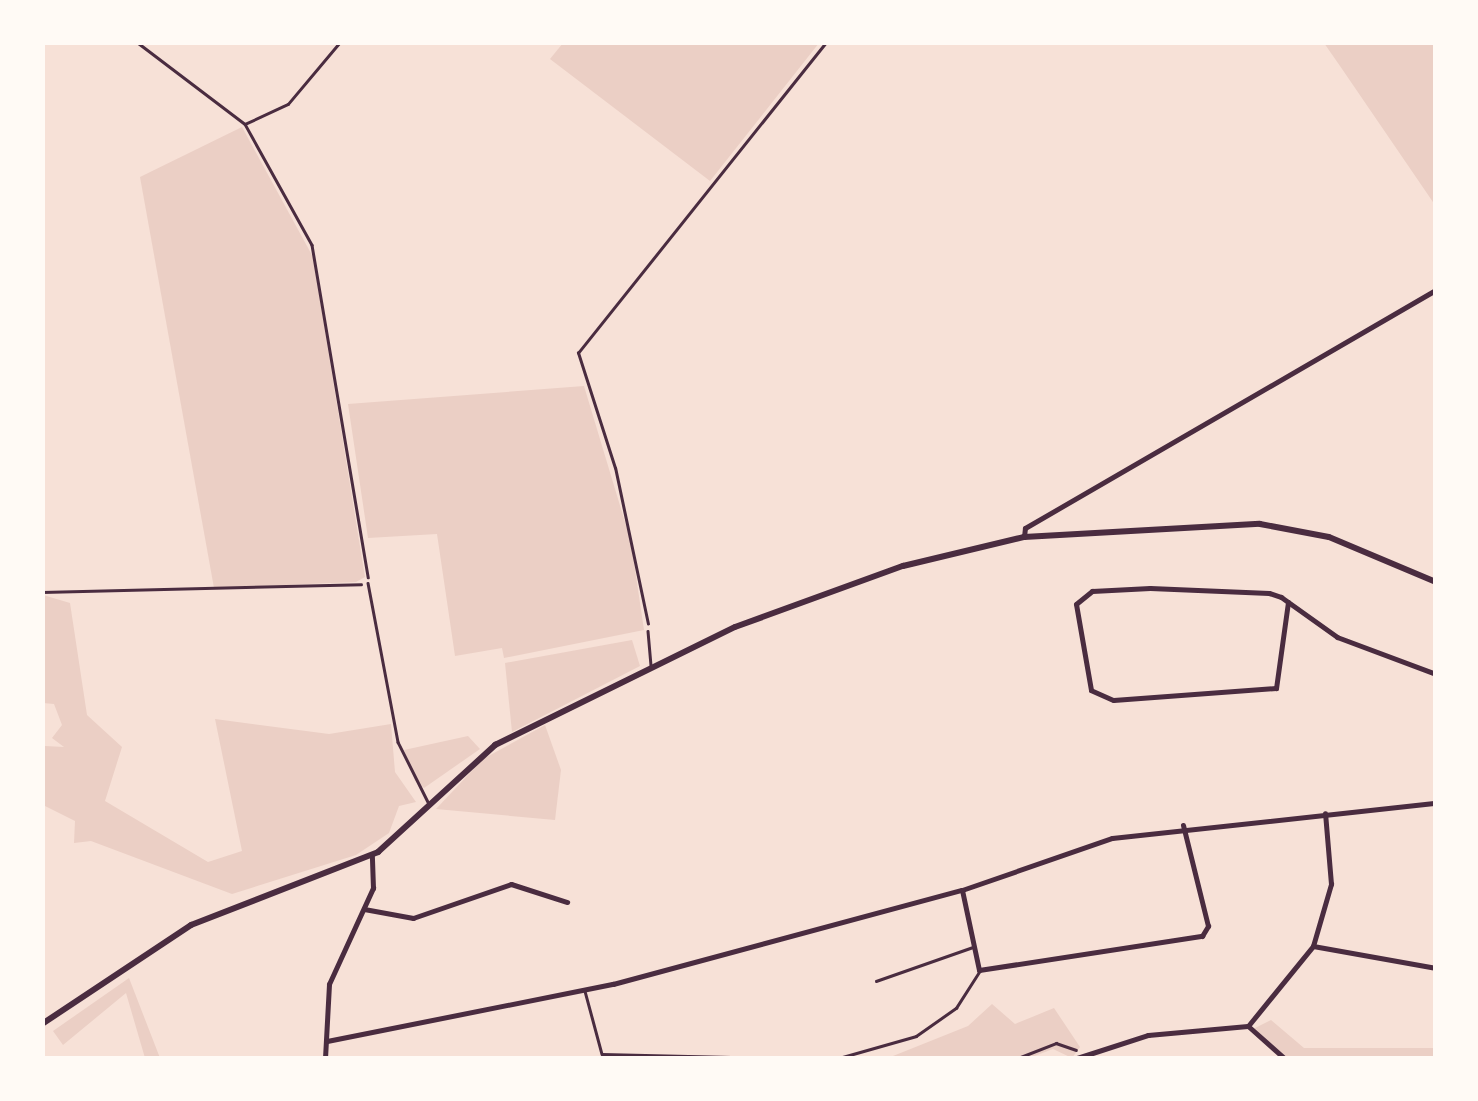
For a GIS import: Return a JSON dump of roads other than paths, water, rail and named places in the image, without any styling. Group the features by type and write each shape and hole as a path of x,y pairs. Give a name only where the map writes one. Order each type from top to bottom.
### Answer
{"main road":[{"path":"42,1024 191,925 372,855 495,746 651,666 841,587 1024,537 1272,524 1436,582"}],"street":[{"path":"1024,537 1026,528 1436,290"},
{"path":"1288,602 1276,688 1113,700 1091,690 1074,613 1082,595 1186,588 1288,602 1337,637 1436,674"},
{"path":"327,1041 585,991 962,890 1045,856 1182,824 1436,803"},
{"path":"1078,1058 1148,1035 1248,1026 1313,946 1331,884 1325,813"},
{"path":"962,890 980,970 1202,936 1208,926 1182,824"},
{"path":"326,1058 329,984 376,878 372,855"},
{"path":"364,909 413,918 512,884 567,902"},
{"path":"1313,946 1436,968"},
{"path":"1248,1026 1284,1058"}],"lane":[{"path":"368,583 398,742 428,803"},
{"path":"648,630 651,666"},
{"path":"876,980 975,947"},
{"path":"839,1058 916,1036 956,1008 980,970"},
{"path":"585,991 602,1054 782,1058"}]}
